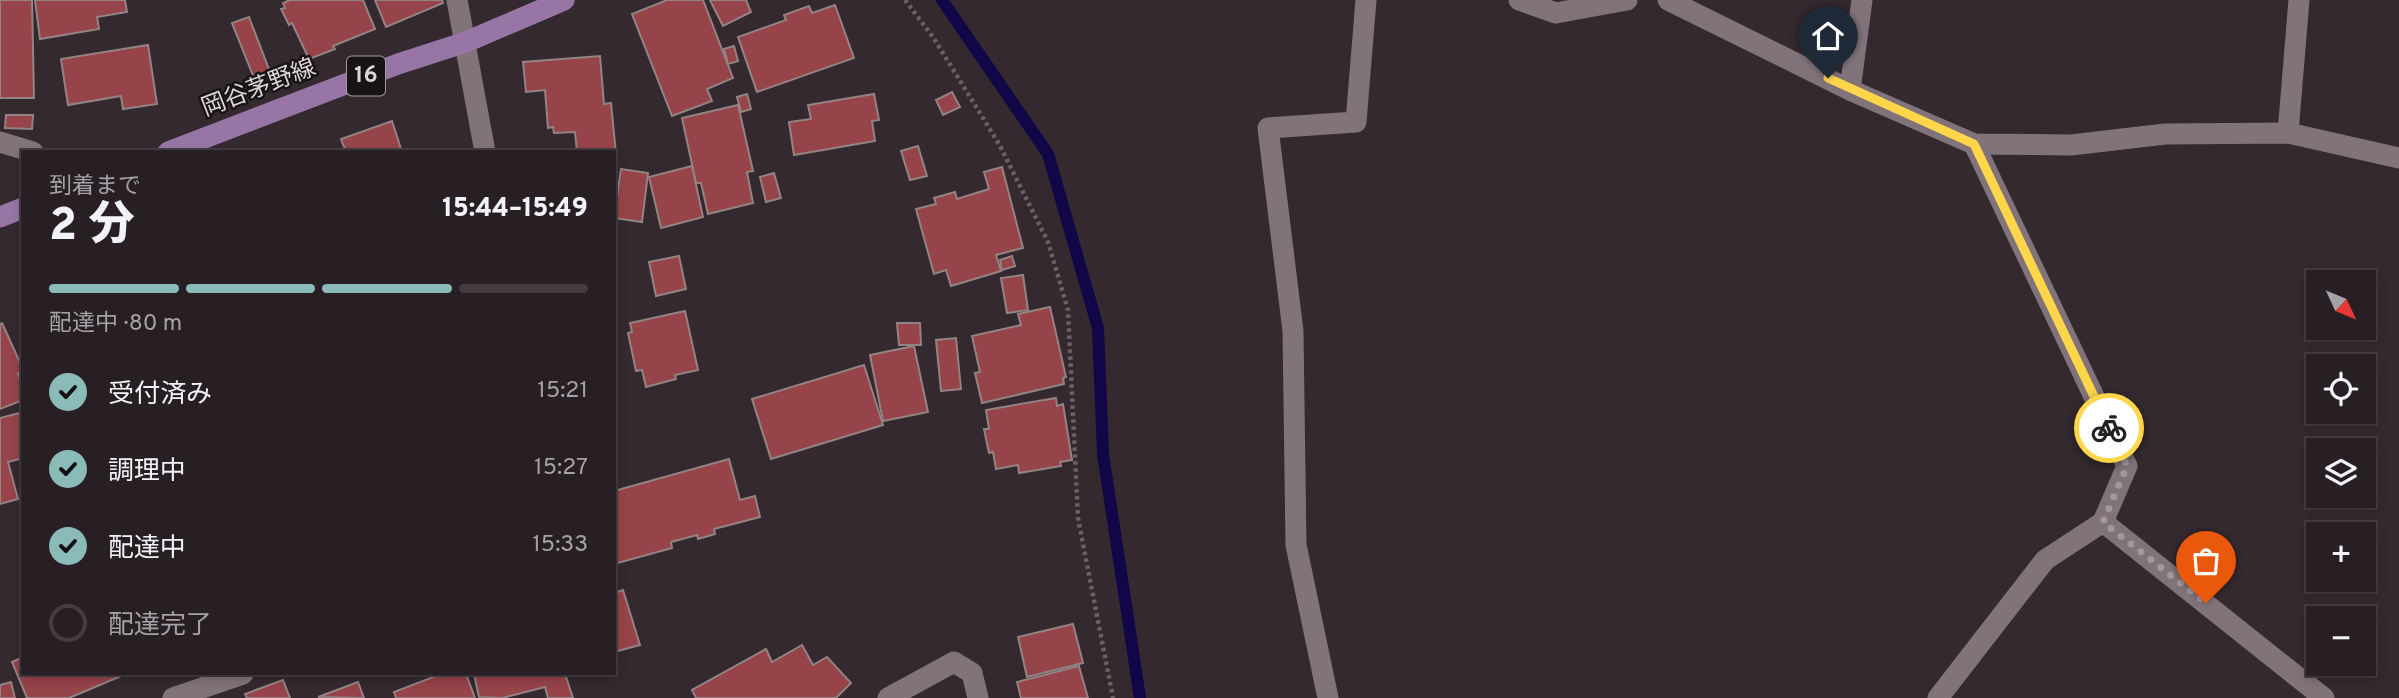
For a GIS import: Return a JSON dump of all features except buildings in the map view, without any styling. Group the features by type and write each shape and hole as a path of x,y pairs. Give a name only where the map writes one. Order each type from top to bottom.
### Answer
{"main road":[{"name":"岡谷茅野線","path":"173,150 398,64 466,41 564,0"},
{"path":"0,217 21,209"}],"street":[{"path":"457,0 485,150"},
{"path":"1328,698 1296,545 1293,331 1268,128 1356,122 1366,0"},
{"path":"1519,0 1556,13 1627,0"},
{"path":"1668,0 1850,90 1974,144 2071,145 2165,134 2288,133 2399,158"},
{"path":"1850,90 1862,0"},
{"path":"2288,133 2299,0"},
{"path":"0,142 26,150"},
{"path":"1938,698 2045,560 2103,522 2127,466 1974,144"},
{"path":"2103,522 2324,698"},
{"path":"888,698 954,663 972,673 978,698"},
{"path":"173,698 240,675"}],"path":[{"path":"905,0 933,37 999,144 1048,242 1068,310 1078,518 1113,698"}],"waterway":[{"path":"942,0 1048,154 1098,328 1103,454 1140,698"}],"way so far":[{"path":"2109,428 2127,466 2103,522 2206,603"}],"route":[{"path":"1828,78 1974,144 2109,428"}]}
